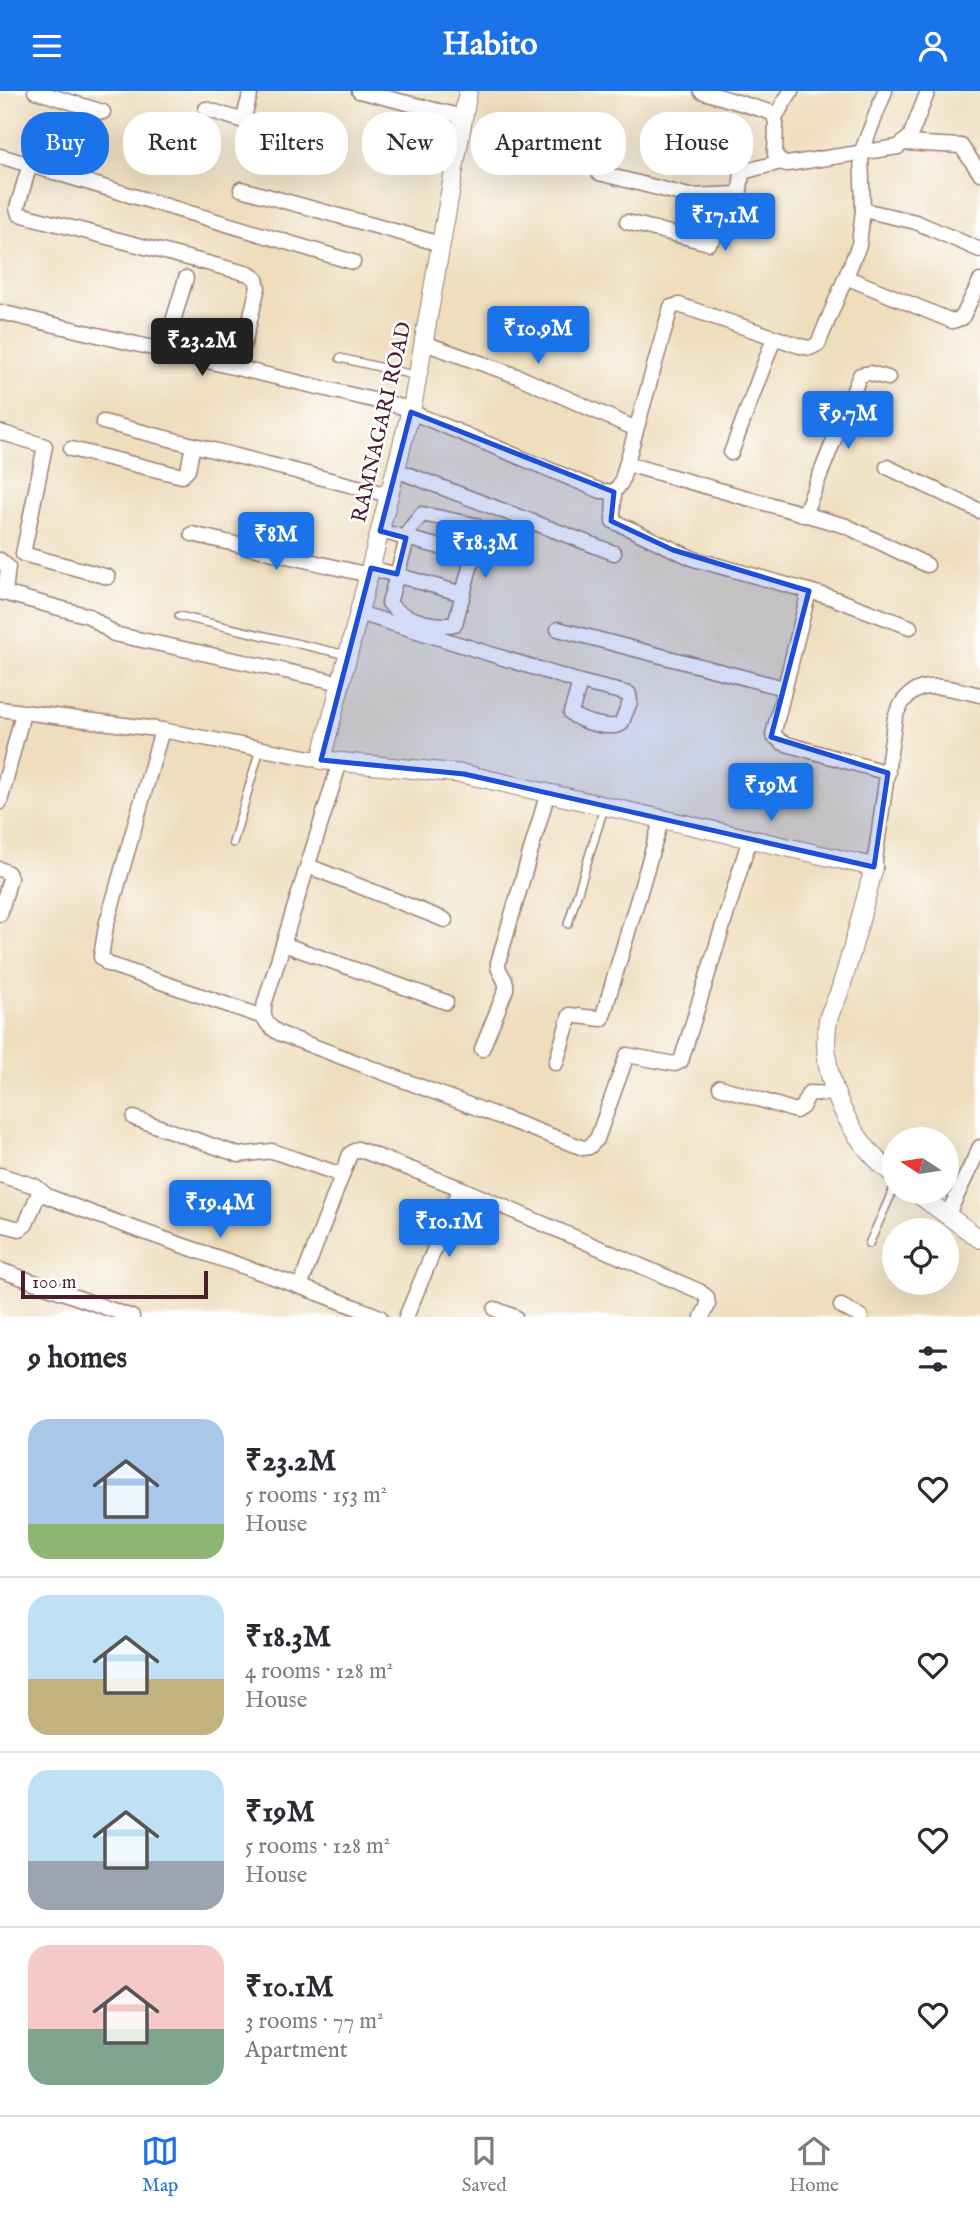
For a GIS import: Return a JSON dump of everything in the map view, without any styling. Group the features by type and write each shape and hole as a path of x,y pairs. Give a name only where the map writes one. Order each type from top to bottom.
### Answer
{"street":[{"path":"35,91 103,112"},
{"path":"245,112 251,91"},
{"path":"359,91 463,117"},
{"name":"RAMNAGARI ROAD","path":"321,760 411,411 468,91"},
{"path":"701,91 768,111 775,117"},
{"path":"781,162 775,154 775,117 791,91"},
{"path":"885,91 861,153 863,210 859,245 848,278 818,344 806,348 679,305 671,307 627,464 621,483 614,492 612,519 694,559 809,591 910,627"},
{"path":"905,143 928,91"},
{"path":"206,109 235,118"},
{"path":"627,222 709,243 722,228 737,217 744,170 781,162 795,164 861,153 905,143 961,146 980,173"},
{"path":"0,156 21,162"},
{"path":"27,175 17,208 19,214 249,274 256,279 258,287 237,368"},
{"path":"66,175 353,262"},
{"path":"606,175 689,196 739,194"},
{"path":"241,189 441,244"},
{"path":"863,210 916,222 980,250"},
{"path":"164,351 186,278"},
{"path":"848,278 952,321 962,318 980,281"},
{"path":"0,312 411,411 601,491 614,492"},
{"path":"731,453 774,338"},
{"path":"424,343 517,376 636,429"},
{"path":"804,515 860,375 870,373 888,378"},
{"path":"103,422 389,495"},
{"path":"0,432 45,446 23,554 108,577"},
{"path":"71,449 182,476 188,470 193,445"},
{"path":"627,464 862,532 927,565"},
{"path":"887,467 980,511"},
{"path":"396,470 614,553"},
{"path":"422,514 475,525 480,533 455,624 444,626 401,614 389,603 407,538 416,519 422,514"},
{"path":"380,531 474,556"},
{"path":"192,534 370,572 397,574 463,594"},
{"path":"0,560 9,567 2,593 89,617 114,634 341,683"},
{"path":"809,591 772,730 774,738 888,773"},
{"path":"359,613 580,682"},
{"path":"558,629 784,688"},
{"path":"882,1165 846,1120 828,1066 828,1019 840,992 874,867 895,717 902,698 919,688 940,686 980,695"},
{"path":"0,709 162,730 321,760 464,774 874,867"},
{"path":"0,802 23,713"},
{"path":"162,730 104,935 101,957 108,964 263,1017"},
{"path":"340,762 265,1002 263,1017 267,1024 281,1034 576,1147 589,1147 597,1139 627,1055 675,1064 681,1061 750,838"},
{"path":"482,1049 506,989 507,982 498,963 548,792"},
{"path":"556,1063 570,1016 601,1019 662,818"},
{"path":"308,866 445,920"},
{"path":"0,869 8,873 10,878 0,914"},
{"path":"283,944 446,1002"},
{"path":"720,1087 792,1111 800,1110 812,1091 837,1094"},
{"path":"134,1118 239,1155 272,1151 342,1175"},
{"path":"947,1216 980,1147"},
{"path":"301,1284 351,1151 358,1149 460,1188 699,1291 707,1297 708,1305 702,1317"},
{"path":"0,1175 140,1233 301,1284 380,1317"},
{"path":"406,1317 460,1188"},
{"path":"0,1224 20,1229 26,1224 40,1190"},
{"path":"931,1204 980,1239"},
{"path":"0,1270 132,1317"},
{"path":"841,1306 862,1317"},
{"path":"495,1309 515,1317"}],"lane":[{"path":"340,358 418,376"},
{"path":"179,616 348,656"},
{"path":"233,843 261,748"},
{"path":"568,924 604,805"},
{"path":"869,1244 887,1204"}],"highlighted area":[{"path":"411,412 614,492 611,521 673,550 809,591 771,737 888,773 874,867 464,774 321,760 371,568 397,574 406,538 380,531"}]}
